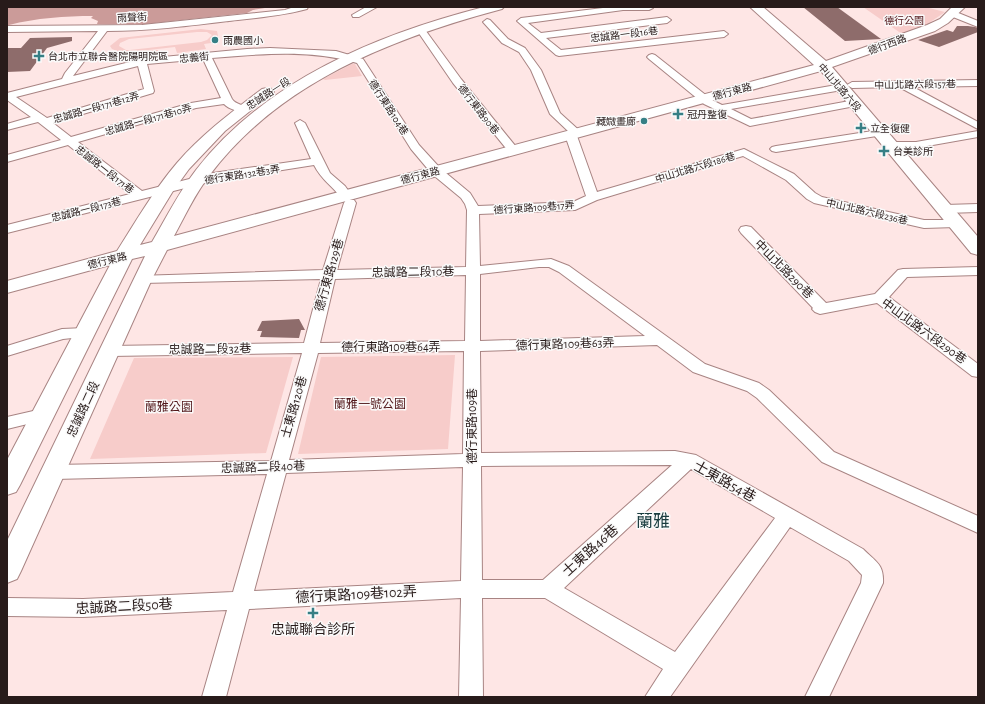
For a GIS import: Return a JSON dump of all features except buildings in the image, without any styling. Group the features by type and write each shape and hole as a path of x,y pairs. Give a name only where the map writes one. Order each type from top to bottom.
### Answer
{"street":[{"name":"雨聲街","path":"7,29 142,28 285,12 304,7"},
{"path":"356,15 373,7"},
{"name":"忠誠路一段","path":"158,246 197,181 225,147 268,108 343,56 392,31 469,7"},
{"name":"忠誠路一段","path":"124,256 165,189 201,146 242,109 268,91 302,70 420,29 498,7"},
{"name":"中山北路六段","path":"756,7 828,65"},
{"name":"中山北路六段","path":"766,7 828,65 896,145 960,212 978,228"},
{"path":"649,8 581,10 521,21 539,36 674,24"},
{"name":"忠誠路一段16巷","path":"649,8 693,37"},
{"path":"955,10 978,24"},
{"name":"德行西路","path":"828,65 931,28 944,21 955,10"},
{"path":"487,22 505,41 522,50 536,70 555,114 573,134 593,197"},
{"path":"67,81 68,75 104,29"},
{"name":"德行東路90巷","path":"420,29 489,123 513,150"},
{"name":"忠誠路一段16巷","path":"539,36 559,53 724,34"},
{"name":"忠義街","path":"7,93 42,87 142,62 270,51 312,52 343,56"},
{"path":"206,56 227,100 230,104 242,109"},
{"name":"德行東路104巷","path":"343,56 360,61 415,147 436,171"},
{"path":"652,57 703,99 750,123 855,103"},
{"path":"79,62 94,74"},
{"name":"忠誠路一段171巷12弄","path":"7,127 42,120 147,92 150,90 142,62"},
{"name":"德行東路","path":"7,287 158,246 348,200 436,171 828,65"},
{"path":"957,83 978,92"},
{"name":"中山北路六段157巷","path":"721,108 847,86 978,83"},
{"path":"899,84 978,126"},
{"name":"中山北路六段","path":"847,86 855,103 879,133 896,145"},
{"name":"忠誠路一段171巷","path":"7,93 140,196"},
{"name":"忠誠路一段171巷10弄","path":"7,159 195,105 227,100"},
{"path":"300,123 325,175 341,189 348,200"},
{"path":"776,149 879,133"},
{"path":"896,145 916,145 978,134"},
{"name":"中山北路六段186巷","path":"593,197 744,152"},
{"name":"中山北路六段236巷","path":"744,152 782,172 818,200 924,224 960,212"},
{"name":"德行東路132巷3弄","path":"165,189 213,177 319,161"},
{"path":"436,171 466,196 472,204 473,210"},
{"name":"忠誠路一段173巷","path":"7,229 165,189"},
{"name":"德行東路109巷17弄","path":"473,210 575,206 593,197"},
{"name":"德行東路129巷","path":"311,348 348,200"},
{"name":"德行東路109巷","path":"471,697 473,210"},
{"name":"中山北路六段","path":"960,212 978,249"},
{"name":"中山北路290巷","path":"746,230 821,308"},
{"name":"忠誠路二段","path":"7,571 158,246"},
{"path":"7,485 124,256"},
{"name":"忠誠路二段10巷","path":"142,279 472,271 551,263 564,269 699,368 753,387 763,394 828,458 978,525"},
{"path":"880,298 903,273 978,271"},
{"name":"中山北路六段290巷","path":"821,308 880,298 978,372"},
{"path":"7,351 62,334 85,333"},
{"name":"德行東路109巷63弄","path":"472,346 659,340"},
{"name":"德行東路109巷64弄","path":"311,348 472,346"},
{"name":"忠誠路二段32巷","path":"110,351 311,348"},
{"name":"士東路120巷","path":"241,600 311,348"},
{"path":"7,423 42,415"},
{"name":"士東路54巷","path":"472,460 675,458 689,460 787,516"},
{"name":"忠誠路二段40巷","path":"54,472 278,467 472,460"},
{"name":"士東路46巷","path":"548,589 689,460"},
{"path":"657,697 787,516 856,555 873,572 872,583 817,697"},
{"path":"472,589 548,589 678,666"},
{"name":"德行東路109巷102弄","path":"241,600 472,589"},
{"path":"214,697 241,600"},
{"name":"忠誠路二段50巷","path":"7,607 83,608 241,600"}],"green space":[{"name":"德行公園","path":"863,7 925,7 945,12 926,25 902,34"},
{"path":"201,29 217,31 218,36 214,41 218,42 204,44 206,49 177,53 175,47 131,52 158,50 159,54 130,57 129,52 107,54 108,52 117,51 112,49 110,46 120,38","holes":["207,32 212,35 207,40 201,42 130,50 126,50 119,46 120,43 129,39"]},
{"path":"352,64 355,64 362,76 323,79"},
{"name":"蘭雅一號公園","path":"455,355 448,449 298,454 321,357"},
{"name":"蘭雅公園","path":"293,357 266,453 90,459 134,358"}],"shaded area":[{"path":"7,7 271,7 253,10 247,13 146,24 97,24 98,21 91,18 93,16 72,16 7,25"}],"place":[{"name":"雨農國小","path":"215,40"},
{"name":"台北市立聯合醫院陽明院區","path":"39,56"},
{"name":"冠丹整復","path":"678,114"},
{"name":"藏媺畫廊","path":"644,121"},
{"name":"立全復健","path":"861,128"},
{"name":"台美診所","path":"884,151"},
{"name":"忠誠聯合診所","path":"313,613"}],"district":[{"name":"蘭雅","path":"653,521"}]}
